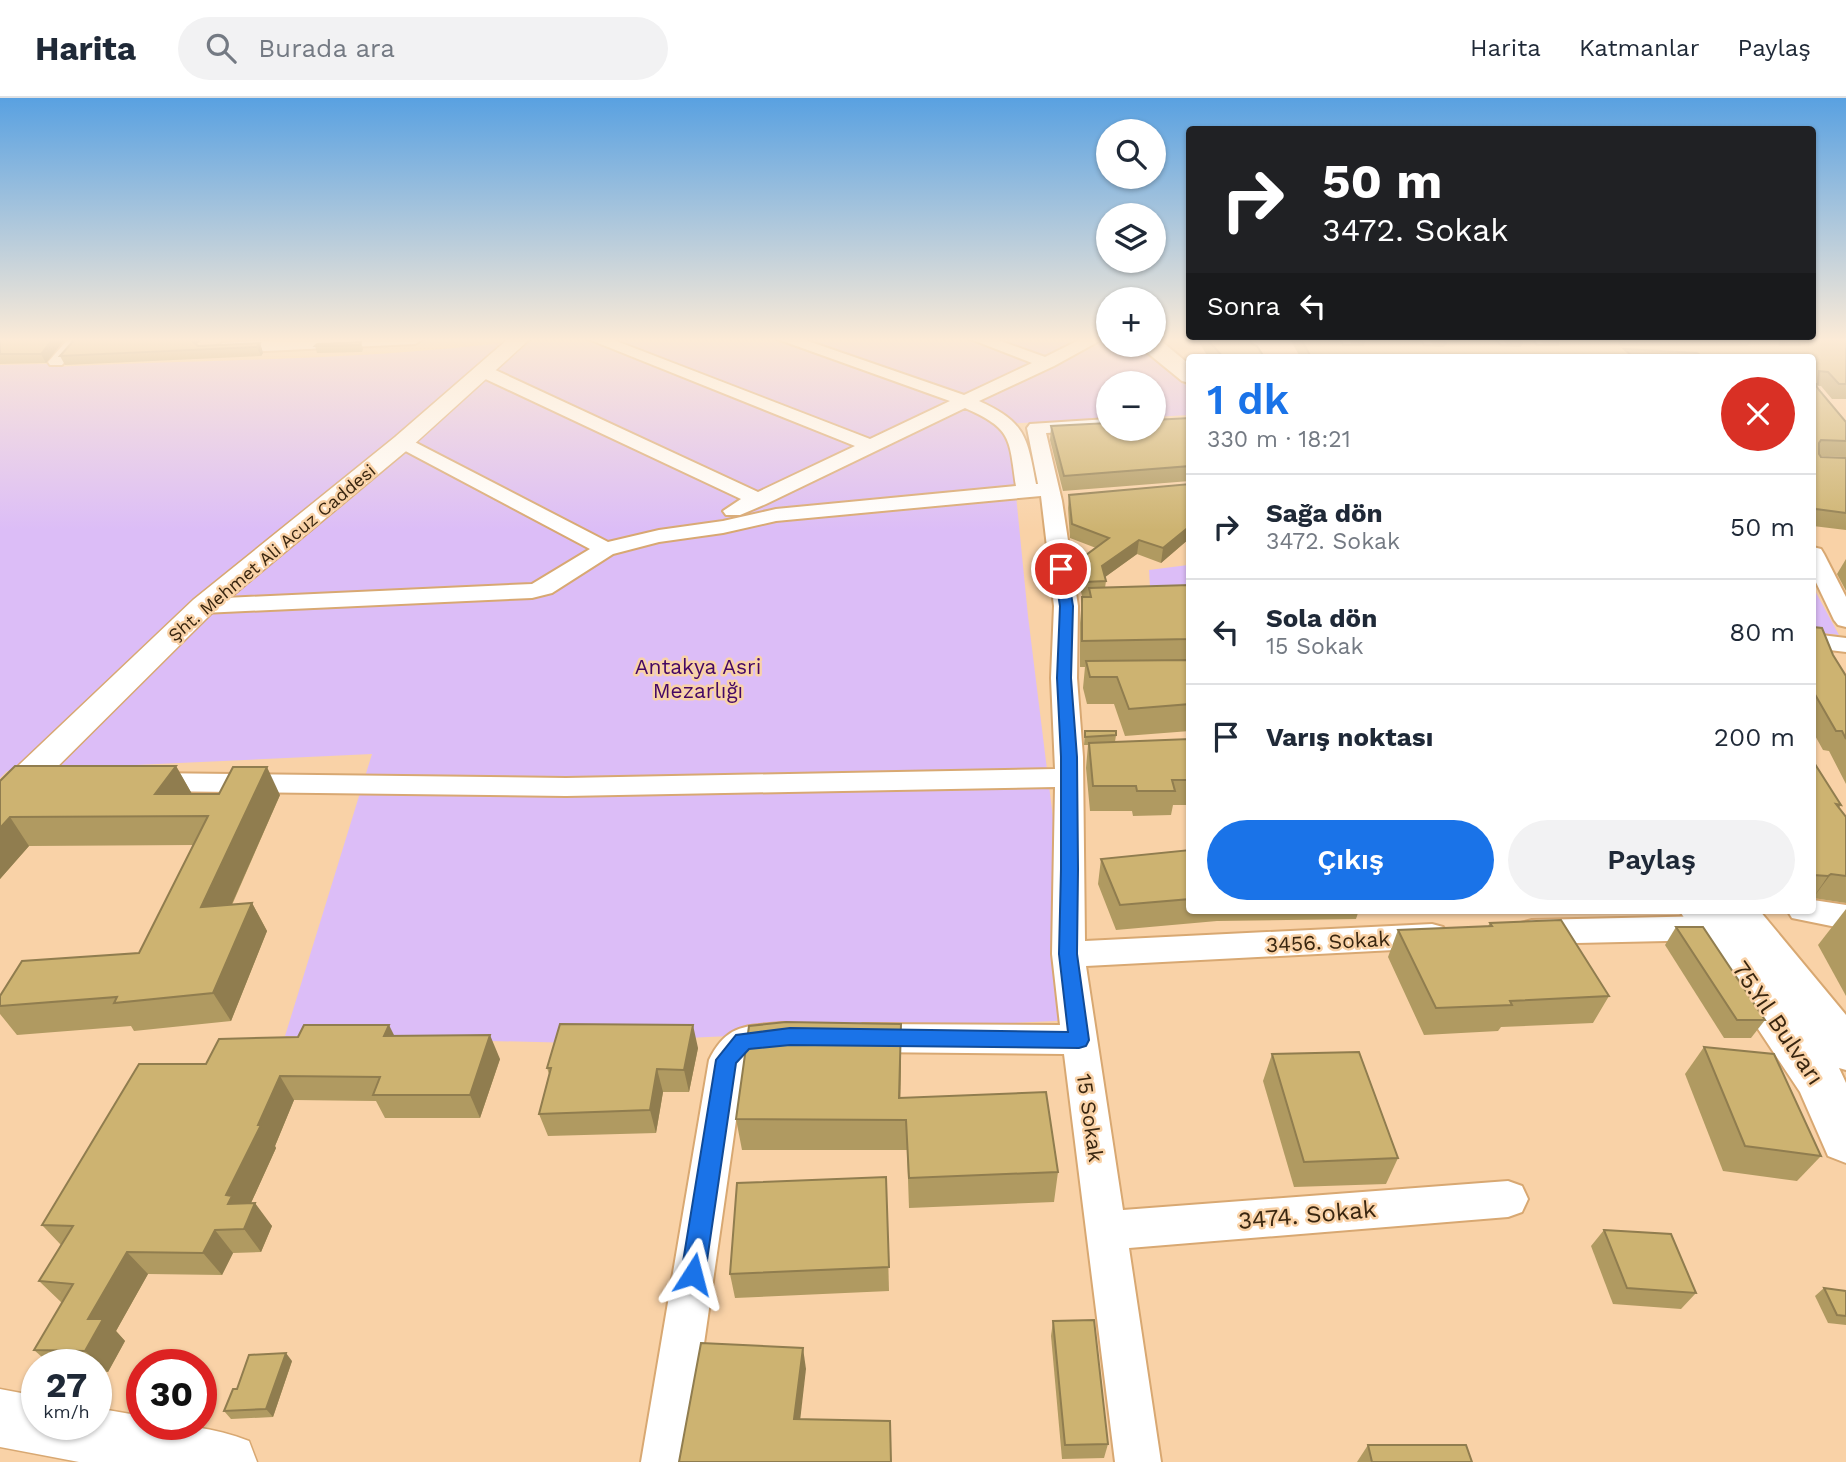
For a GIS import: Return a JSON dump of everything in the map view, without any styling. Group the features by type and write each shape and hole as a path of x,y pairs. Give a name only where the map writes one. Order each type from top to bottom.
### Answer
{"main road":[{"name":"75.Yıl Bulvarı","path":"1716,916 1846,1050"},
{"name":"75.Yıl Bulvarı","path":"1716,916 1819,1081 1846,1140"}],"street":[{"name":"Şht. Mehmet Ali Acuz Caddesi","path":"0,803 203,606 449,403"},
{"path":"551,403 759,500"},
{"path":"759,403 871,446"},
{"path":"686,531 759,500 966,403"},
{"path":"203,606 532,591 544,588 606,549 686,531 723,527 776,515 1048,495 1008,424 992,412 969,403"},
{"name":"15 Sokak","path":"1096,425 1036,428 1048,495 1080,605 1077,764 1068,954 1138,1462"},
{"path":"403,442 606,549"},
{"path":"1816,560 1846,620"},
{"path":"1816,641 1846,645"},
{"path":"120,781 566,787 1077,764"},
{"path":"22,780 64,780"},
{"path":"1816,912 1846,916"},
{"path":"1505,933 1540,920 1716,916"},
{"name":"3456. Sokak","path":"1068,954 1464,935"},
{"path":"664,1462 726,1060 743,1041 825,1037 1079,1040"},
{"name":"3474. Sokak","path":"1106,1231 1508,1199"},
{"path":"0,1418 228,1462"}],"green space":[{"name":"Antakya Asri Mezarlığı","path":"0,403 1096,403 1096,420 999,424 1012,455 1028,616 1078,1020 576,1043 285,1036 372,754 7,771 0,778"},
{"name":"Antakya Asri Mezarlığı","path":"1166,403 1186,403 1186,415 1166,416"},
{"path":"1186,565 1186,585 1150,587 1149,570"},
{"path":"1816,593 1839,635 1816,632"}],"building":[{"path":"1816,403 1830,403 1846,422 1846,441 1821,440 1819,454 1821,457 1846,458 1846,513 1816,509"},
{"path":"1186,418 1186,466 1064,476 1051,426 1096,424 1096,441 1166,441 1166,419"},
{"path":"1186,484 1186,529 1163,548 1139,540 1102,566 1106,581 1084,582 1078,561 1109,538 1072,524 1069,495"},
{"path":"1186,585 1186,639 1082,641 1082,597 1091,597 1089,588"},
{"path":"1816,627 1822,628 1833,655 1846,676 1846,739 1842,731 1836,731 1816,696"},
{"path":"1186,660 1186,704 1129,709 1117,677 1090,677 1086,661"},
{"path":"1085,731 1116,731 1116,735 1085,737"},
{"path":"1186,739 1186,780 1172,780 1175,791 1137,791 1136,786 1093,786 1089,743"},
{"path":"15,766 176,766 155,794 219,794 233,767 267,767 201,907 252,903 213,993 114,1003 117,997 0,1006 0,996 22,961 139,953 208,816 10,817 0,828 0,781"},
{"path":"1816,766 1846,817 1846,876 1816,875"},
{"path":"1186,850 1186,899 1120,905 1101,859"},
{"path":"1561,920 1609,996 1510,1001 1512,1005 1436,1008 1398,930 1492,926 1490,923"},
{"path":"1676,927 1703,927 1765,1020 1737,1020"},
{"path":"786,1022 901,1024 899,1098 1046,1092 1058,1172 909,1178 906,1120 736,1119 749,1026"},
{"path":"560,1024 693,1025 684,1070 657,1069 650,1110 539,1114 551,1068 547,1068"},
{"path":"304,1025 389,1025 384,1036 490,1035 470,1095 373,1095 380,1077 280,1076 258,1125 261,1125 226,1195 232,1196 228,1204 255,1203 244,1229 215,1230 203,1253 127,1252 88,1319 103,1319 86,1349 35,1349 73,1284 39,1281 73,1226 42,1225 139,1064 206,1064 219,1039 298,1037"},
{"path":"1704,1047 1774,1054 1821,1156 1745,1146"},
{"path":"1359,1052 1398,1158 1304,1162 1272,1054"},
{"path":"886,1177 889,1267 730,1274 737,1183"},
{"path":"1604,1230 1671,1234 1696,1293 1627,1288"},
{"path":"1824,1288 1846,1291 1846,1316 1837,1315"},
{"path":"1094,1320 1108,1444 1065,1445 1053,1321"},
{"path":"701,1343 803,1348 794,1419 890,1421 891,1462 679,1462"},
{"path":"286,1353 266,1409 224,1411 233,1389 237,1389 249,1355"},
{"path":"1368,1445 1466,1445 1472,1462 1372,1462"}],"route":[{"path":"693,1274 726,1060 743,1041 790,1037 1079,1040 1068,954 1069,757 1064,678 1066,606 1061,569"}]}
